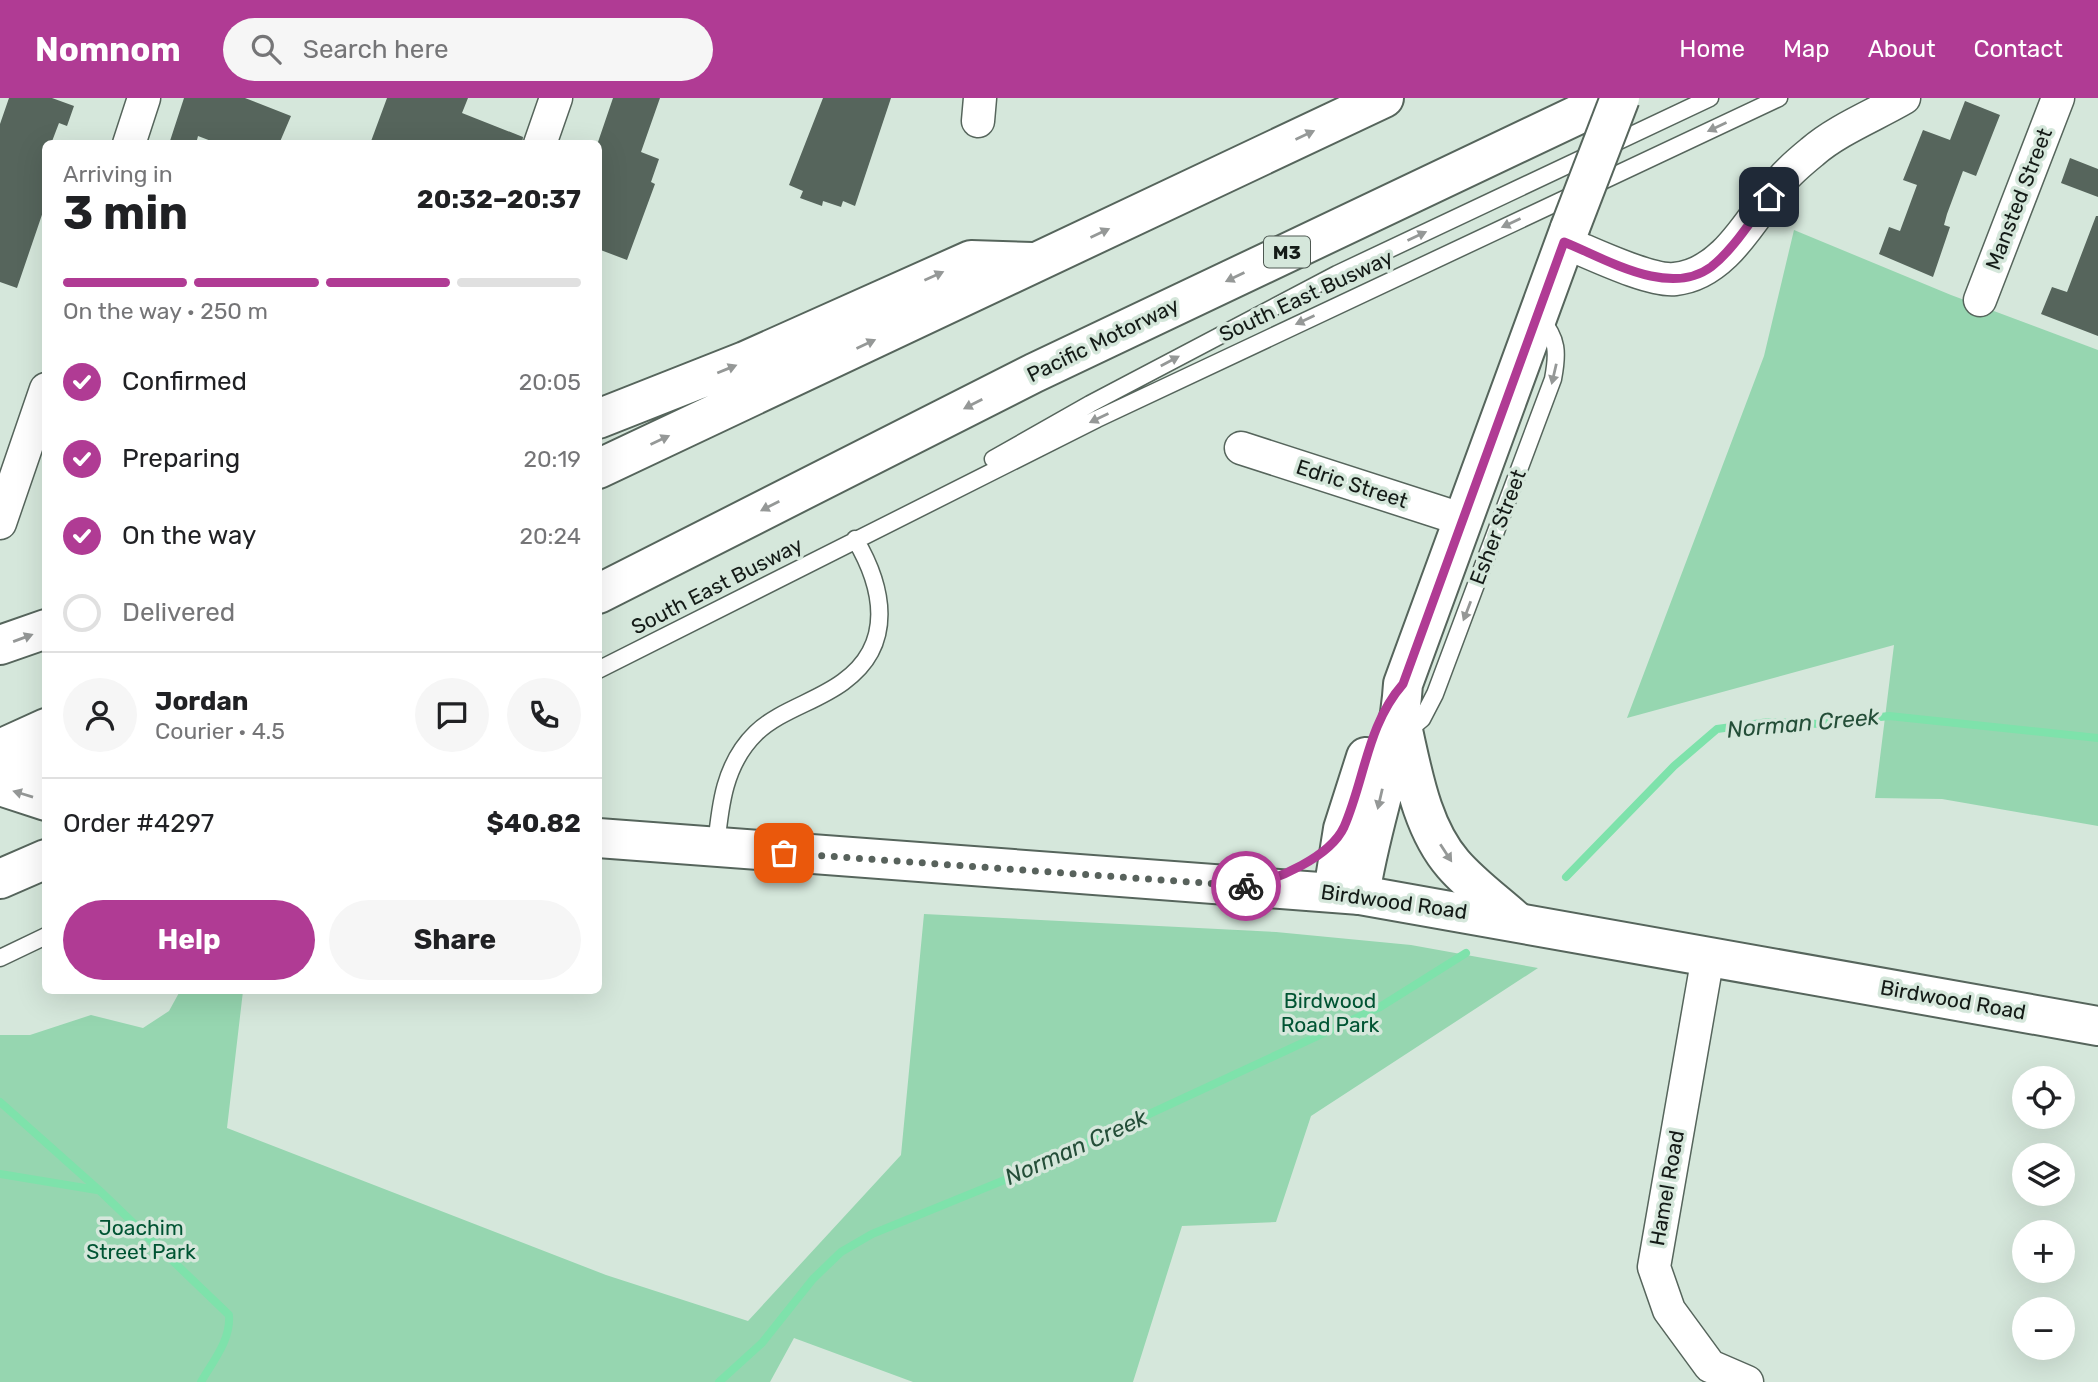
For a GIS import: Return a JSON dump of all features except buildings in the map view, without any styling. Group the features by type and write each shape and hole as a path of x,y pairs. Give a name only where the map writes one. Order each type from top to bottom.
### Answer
{"main road":[{"path":"602,467 1384,98"},
{"name":"Pacific Motorway","path":"602,592 1034,373 1614,98"},
{"name":"Esher Street","path":"1347,893 1464,520 1536,313 1620,98"},
{"path":"602,417 745,361 971,260 1038,262"},
{"path":"0,645 42,630"},
{"path":"1402,712 1418,790 1434,834 1452,863 1468,901"},
{"name":"Esher Street","path":"1347,893 1343,829 1380,715 1402,712"},
{"path":"0,749 42,730"},
{"path":"0,754 42,767"},
{"path":"0,786 42,800"},
{"path":"1246,886 1269,881 1304,864 1343,829"},
{"name":"Birdwood Road","path":"602,838 1468,901 1517,922 2098,1026"},
{"path":"0,879 42,861"}],"street":[{"path":"130,140 145,98"},
{"path":"541,140 556,98"},
{"path":"1567,235 1659,276 1672,280 1693,276 1709,268 1726,253 1783,178 1815,149 1904,98"},
{"name":"Mansted Street","path":"1980,300 2058,98"},
{"path":"0,523 42,401"},
{"name":"Edric Street","path":"1241,448 1464,520"},
{"name":"Hamel Road","path":"1708,956 1654,1267 1669,1310 1706,1374 1746,1382"}],"lane":[{"name":"South East Busway","path":"855,539 1090,404 1336,274 1710,98"},
{"name":"South East Busway","path":"602,668 1121,407 1779,98"},
{"name":"Esher Street","path":"1402,712 1422,719 1435,694 1553,379 1558,347 1551,331 1536,313"},
{"path":"716,846 721,799 726,781 744,747 756,733 783,715 843,682 868,653 876,635 881,603 868,561 855,539"},
{"path":"0,958 42,938"}],"green space":[{"path":"1794,230 1951,295 2098,350 2098,826 1942,799 1875,798 1894,645 1627,718 1764,356"},
{"path":"924,914 1276,932 1411,945 1538,968 1311,1116 1276,1222 1182,1226 1133,1382 913,1382 794,1338 770,1382 0,1382 0,1035 30,1035 91,1015 143,1028 169,1011 178,994 243,994 227,1128 606,1275 748,1321 901,1155"}],"waterway":[{"name":"Norman Creek","path":"1566,877 1674,766 1717,729 1769,722 1820,724 1889,716 2098,738"},
{"name":"Norman Creek","path":"719,1382 762,1343 813,1279 841,1252 872,1234 1024,1172 1380,1007 1466,953"},
{"path":"0,1102 100,1191 229,1315 224,1342 201,1382"},
{"path":"0,1174 97,1190"}],"way so far":[{"path":"784,853 1246,886"}],"route":[{"path":"1246,886 1269,881 1304,864 1324,849 1343,829 1380,715 1403,684 1564,242 1633,270 1672,280 1693,276 1709,268 1726,253 1769,197"}],"park label":[{"name":"Birdwood Road Park","path":"1330,1013"},
{"name":"Joachim Street Park","path":"141,1240"}]}
